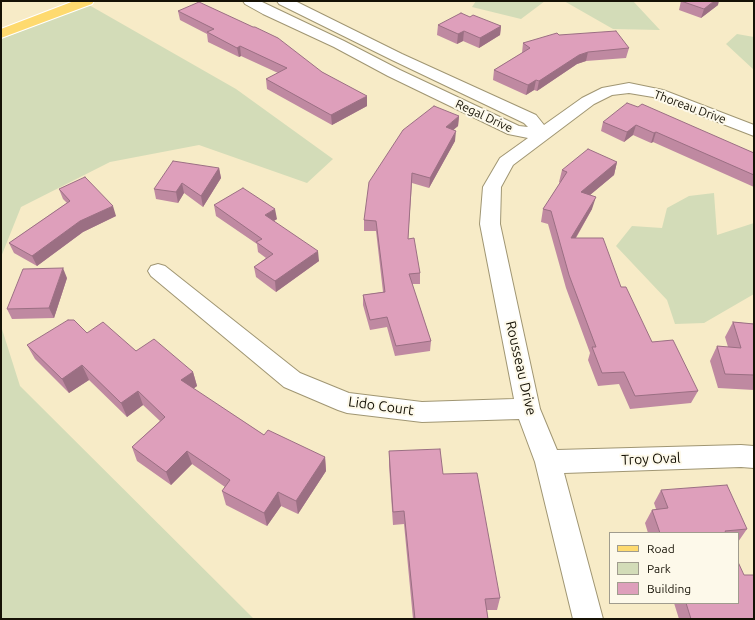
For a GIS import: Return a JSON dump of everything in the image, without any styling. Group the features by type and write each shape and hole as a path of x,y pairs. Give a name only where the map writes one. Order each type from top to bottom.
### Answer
{"main road":[{"path":"1,34 87,1"}],"street":[{"name":"Regal Drive","path":"250,1 339,44 394,74 514,130 543,135"},
{"name":"Regal Drive","path":"284,1 398,57 530,118 543,135"},
{"path":"303,27 320,19"},
{"name":"Thoreau Drive","path":"543,135 588,100 608,91 629,88 670,97 754,131"},
{"name":"Rousseau Drive","path":"543,135 506,162 492,187 490,224 528,409 548,462 588,619"},
{"name":"Lido Court","path":"158,271 292,380 347,403 422,412 528,409"},
{"name":"Troy Oval","path":"548,462 741,456 754,457"}],"green space":[{"path":"476,1 545,1 521,19 472,7"},
{"path":"564,1 633,1 660,30 613,29"},
{"path":"89,5 236,89 333,159 307,183 199,145 110,162 21,207 1,257 1,39"},
{"path":"737,34 754,37 754,70 726,44"},
{"path":"714,193 717,235 754,223 754,294 704,323 675,324 667,300 616,246 632,226 662,228 667,208 689,196"},
{"path":"1,326 20,386 254,619 1,619"}],"building":[{"path":"681,1 714,1 704,9"},
{"path":"199,2 278,38 322,72 367,96 331,115 266,79 287,68 240,46 237,48 207,32 214,29 178,11"},
{"path":"461,13 470,17 473,15 501,26 480,38 464,31 458,34 438,25"},
{"path":"616,31 629,48 588,52 579,55 539,81 536,80 528,85 494,70 530,48 523,43 557,33 559,35"},
{"path":"627,103 638,107 642,104 754,153 754,175 656,132 654,133 636,125 627,132 603,122"},
{"path":"434,106 459,116 446,127 456,131 430,178 412,173 408,239 414,238 420,273 409,274 431,341 396,346 387,317 370,320 363,295 385,292 376,221 364,220 369,182 403,130"},
{"path":"588,149 617,162 581,192 596,197 571,238 603,238 621,287 626,287 652,342 673,340 698,391 635,396 624,372 602,373 592,347 596,347 569,275 551,211 543,209 567,172 562,170"},
{"path":"173,161 219,168 201,196 182,183 176,192 154,189"},
{"path":"85,177 113,206 80,221 32,256 9,243 70,201 59,189"},
{"path":"243,188 275,209 265,215 318,251 275,281 254,267 273,254 256,242 262,239 214,205"},
{"path":"63,268 49,308 7,309 23,269"},
{"path":"68,320 74,320 87,333 103,322 136,351 154,339 193,372 181,380 264,435 268,430 325,457 296,501 278,492 264,513 222,491 230,480 187,451 166,472 132,447 165,417 138,391 121,403 82,365 62,379 27,345"},
{"path":"733,322 754,324 754,375 725,374 717,346 741,348"},
{"path":"440,449 443,474 477,473 500,598 485,599 488,619 415,619 404,511 393,512 389,451"},
{"path":"727,485 747,529 726,532 660,532 652,510 668,508 661,490"},
{"path":"739,564 744,575 754,575 754,619 691,619 686,604 739,604"}]}
